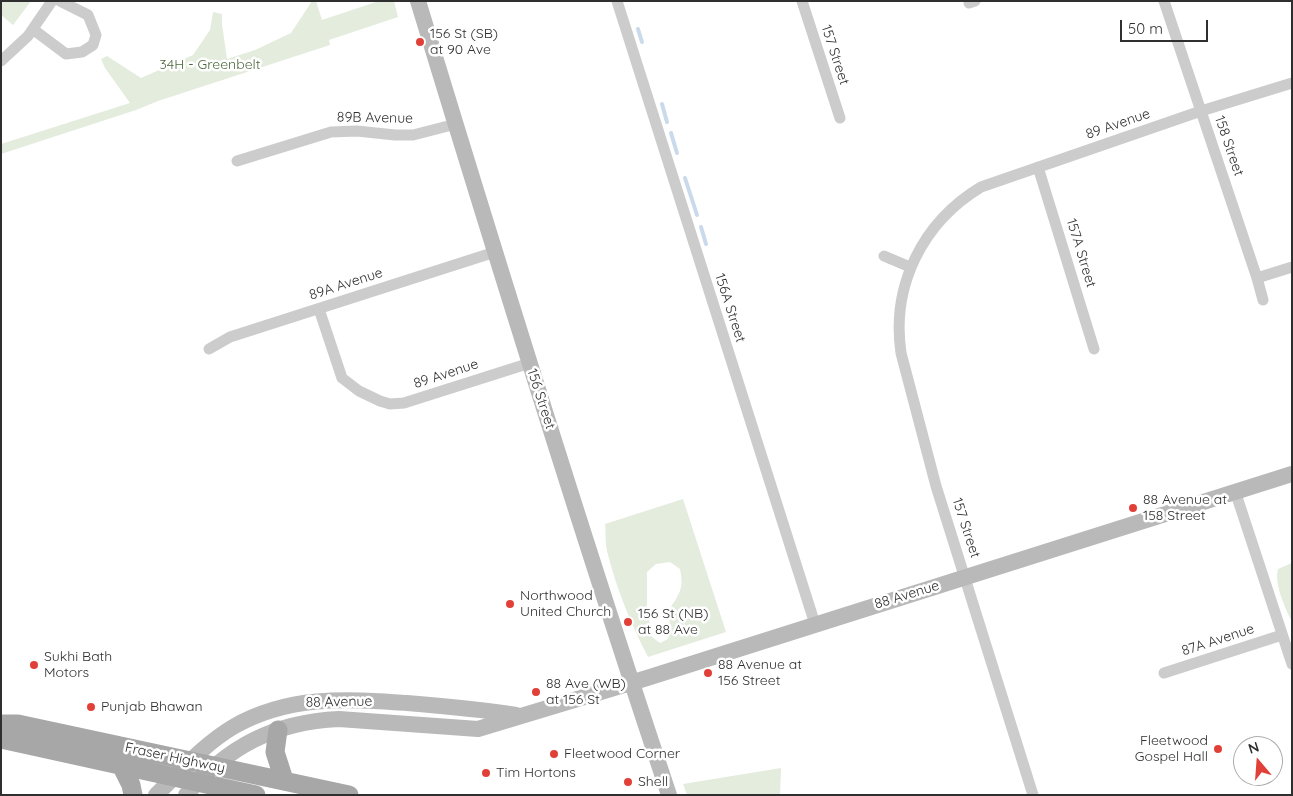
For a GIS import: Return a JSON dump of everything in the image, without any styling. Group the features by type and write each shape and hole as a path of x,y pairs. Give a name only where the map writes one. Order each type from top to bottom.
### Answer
{"main road":[{"name":"156 Street","path":"418,1 530,363 669,795"},
{"name":"88 Avenue","path":"191,788 213,766 237,749 257,738 278,730 318,720 339,719 478,728 632,683 1292,474"},
{"name":"88 Avenue","path":"156,795 208,744 241,723 270,710 308,701 340,699 377,701 477,708 521,715"},
{"name":"Fraser Highway","path":"1,724 18,724 349,795"},
{"path":"278,730 275,752 284,780"},
{"name":"Fraser Highway","path":"1,739 174,777 191,788 256,795"},
{"path":"121,765 131,785 133,795"}],"street":[{"path":"1,61 34,30 52,1"},
{"path":"34,30 66,54 82,52 94,45 96,34 88,15 60,1"},
{"name":"156A Street","path":"617,1 814,624"},
{"name":"157 Street","path":"802,1 840,118"},
{"name":"158 Street","path":"1164,1 1263,300"},
{"name":"89 Avenue","path":"958,203 981,187 1201,111 1292,83"},
{"name":"89B Avenue","path":"237,161 332,132 357,131 413,135 456,124"},
{"name":"157A Street","path":"1038,167 1094,349"},
{"name":"157 Street","path":"958,203 931,232 910,267 902,292 899,316 901,353 936,486 1033,795"},
{"name":"89A Avenue","path":"209,349 230,337 495,252"},
{"path":"884,256 910,267"},
{"path":"1257,278 1292,267"},
{"name":"89 Avenue","path":"319,309 342,378 371,397 390,404 404,403 530,363"},
{"path":"1235,492 1292,664"},
{"name":"87A Avenue","path":"1164,673 1282,635"}],"green space":[{"path":"1,1 31,1 13,25 1,15"},
{"name":"34H - Greenbelt","path":"312,1 316,1 322,20 379,1 394,1 398,17 329,40 330,45 1,154 1,144 130,103 105,68 101,59 107,56 141,78 193,55 210,30 213,12 222,14 227,59 255,50 291,33"},
{"path":"683,499 726,632 648,657 619,592 606,548 605,524","holes":["670,562 680,569 681,587 670,611 668,639 660,643 652,637 647,609 647,572 656,564"]},
{"path":"1292,563 1292,622 1281,596 1277,575 1278,569"},
{"path":"781,768 780,795 687,795 683,784"}],"waterway":[{"path":"638,29 642,42"},
{"path":"662,104 667,122"},
{"path":"671,133 677,153"},
{"path":"685,178 697,215"},
{"path":"701,227 706,244"}],"place":[{"name":"156 St (SB) at 90 Ave","path":"420,42"},
{"name":"88 Avenue at 158 Street","path":"1133,508"},
{"name":"Northwood United Church","path":"510,604"},
{"name":"156 St (NB) at 88 Ave","path":"628,622"},
{"name":"Sukhi Bath Motors","path":"34,665"},
{"name":"88 Avenue at 156 Street","path":"708,673"},
{"name":"88 Ave (WB) at 156 St","path":"536,692"},
{"name":"Punjab Bhawan","path":"91,707"},
{"name":"Fleetwood Gospel Hall","path":"1218,749"},
{"name":"Fleetwood Corner","path":"554,754"},
{"name":"Tim Hortons","path":"486,773"},
{"name":"Shell","path":"628,782"}]}
